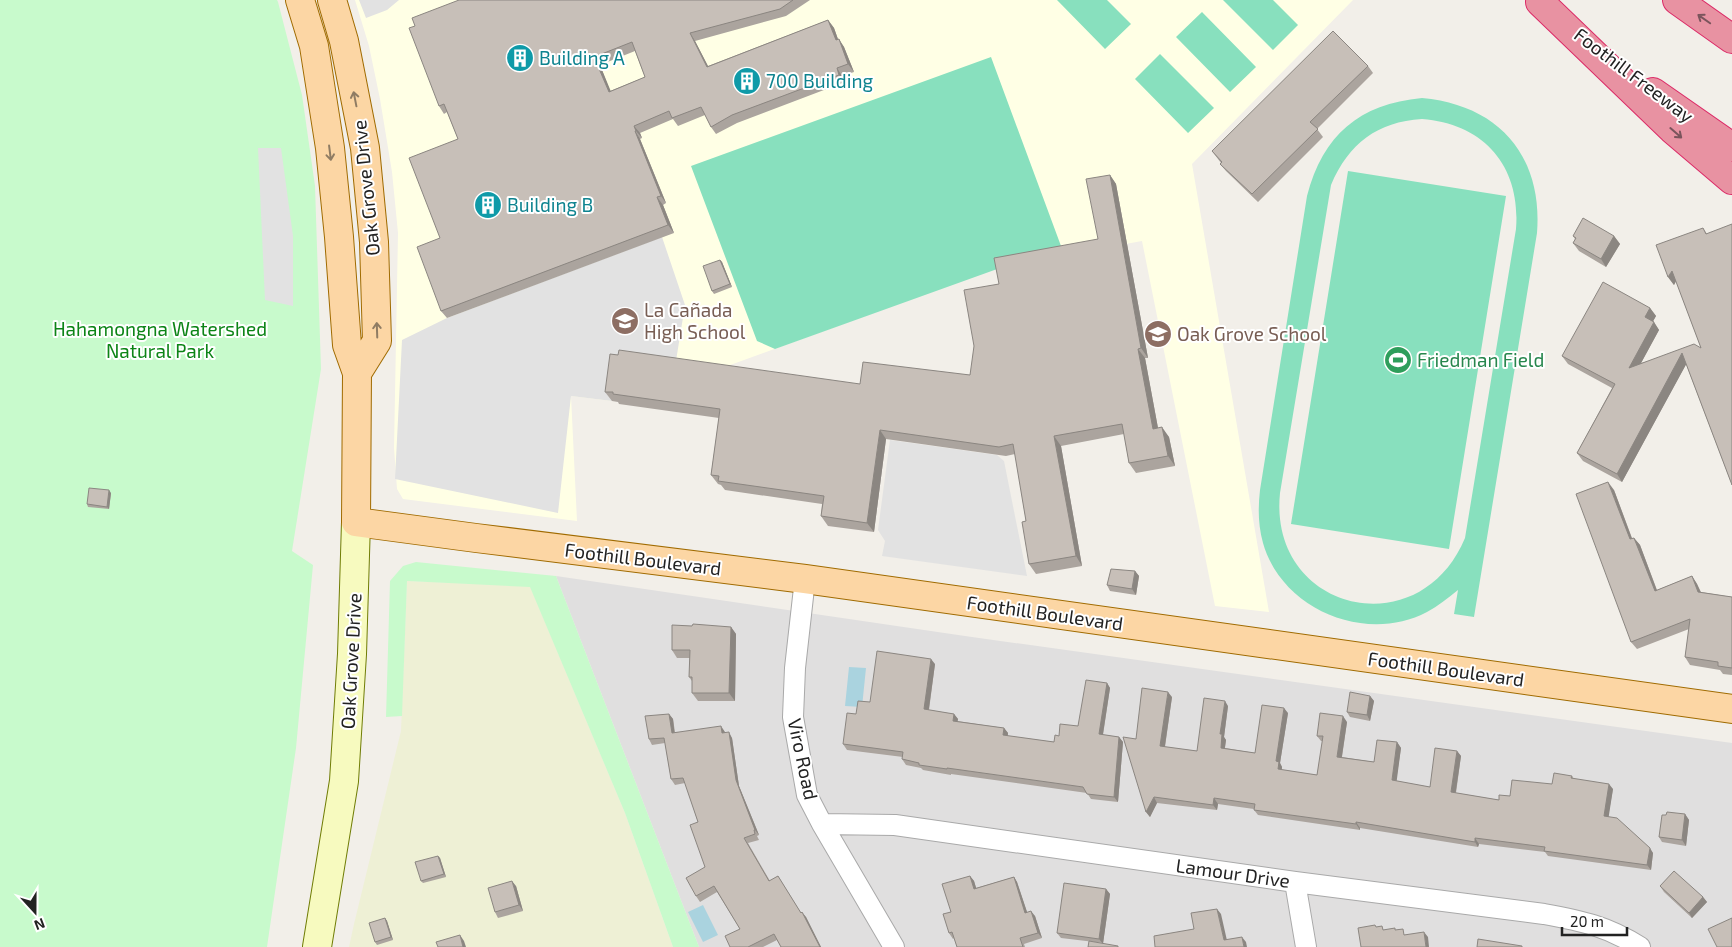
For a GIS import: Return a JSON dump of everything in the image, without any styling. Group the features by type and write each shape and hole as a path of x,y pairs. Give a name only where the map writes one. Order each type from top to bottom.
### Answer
{"highway":[{"path":"1677,0 1732,39"},
{"path":"1539,1 1672,129 1732,180"},
{"name":"Foothill Freeway","path":"1539,1 1641,84 1732,147"}],"main road":[{"name":"Oak Grove Drive","path":"300,0 314,46 330,148 340,237 347,346 357,373 356,522"},
{"name":"Oak Grove Drive","path":"332,0 344,41 365,148 374,242 377,341 357,373"},
{"name":"Foothill Boulevard","path":"356,522 805,579 1732,709"}],"street":[{"name":"Oak Grove Drive","path":"317,947 344,781 352,654 356,522"},
{"name":"Viro Road","path":"805,579 795,668 792,717 807,795 894,947"},
{"name":"Lamour Drive","path":"822,824 895,825 1295,882 1544,914 1583,922 1614,932 1639,947"},
{"path":"1295,882 1306,947"}],"shaded area":[{"name":"La Cañada High School","path":"355,0 1353,0 1192,164 1269,612 1215,606 1142,241 1000,267 711,372 617,364 612,401 571,396 577,521 403,499 397,489 394,448 398,233 392,172 380,99 369,46"},
{"path":"359,0 399,0 387,10 366,18"},
{"path":"258,148 281,148 293,236 293,306 265,300"},
{"path":"662,237 685,305 675,367 617,364 612,401 571,396 558,513 395,479 402,340 447,318"},
{"path":"890,440 997,455 1004,461 1027,576 882,556 885,541 878,530"},
{"path":"556,576 965,636 1732,743 1732,947 699,947"},
{"path":"407,581 530,586 625,813 673,947 349,947 401,731"}],"green space":[{"name":"Hahamongna Watershed Natural Park","path":"0,0 277,0 278,2 302,95 315,186 321,369 292,551 313,565 296,748 267,947 0,947"},
{"path":"1057,0 1107,0 1131,24 1105,49"},
{"path":"1223,0 1273,0 1298,25 1273,50"},
{"path":"1202,12 1256,67 1230,92 1176,37"},
{"path":"1160,54 1214,108 1188,133 1135,79"},
{"path":"991,57 1061,246 775,349 757,341 691,166"},
{"path":"1422,98 1449,103 1473,111 1494,123 1511,139 1524,158 1532,180 1537,205 1537,233 1474,617 1454,614 1458,590 1427,612 1403,621 1378,624 1353,622 1329,615 1307,603 1288,587 1273,567 1263,543 1259,523 1259,503 1307,196 1314,175 1323,156 1347,126 1380,107 1400,101","holes":["1422,119 1444,123 1464,130 1481,140 1494,153 1505,168 1512,186 1516,207 1516,229 1465,538 1443,572 1415,594 1383,603 1351,601 1321,588 1297,565 1283,533 1280,493 1331,185 1346,157 1366,137 1378,130 1406,121"]},
{"name":"Friedman Field","path":"1348,171 1506,196 1449,549 1291,524"},
{"path":"416,562 556,576 699,947 673,947 625,813 530,587 407,581 402,716 386,717 390,581 403,566"}],"water":[{"path":"849,667 866,668 862,707 845,706"},
{"path":"703,905 718,935 703,942 688,912"}],"building":[{"path":"459,0 793,0 780,9 690,33 707,67 828,20 836,40 839,39 848,64 837,68 839,75 732,115 711,127 701,107 672,118 669,111 634,126 661,196 657,197 668,225 441,311 417,247 440,238 409,158 458,139 444,104 439,106 409,28 415,26 412,18","holes":["632,42 645,77 609,92 594,57"]},
{"path":"1333,31 1368,66 1310,122 1318,129 1252,194 1220,164 1222,162 1212,151"},
{"path":"1110,175 1141,348 1138,349 1153,429 1162,427 1168,456 1129,463 1122,424 1054,436 1076,556 1029,564 1022,522 1026,521 1013,444 999,447 880,430 867,523 821,516 824,496 718,481 719,476 711,475 720,409 605,392 610,354 618,355 619,350 860,384 863,362 970,375 974,346 964,290 999,284 994,258 1098,239 1086,179"},
{"path":"1583,218 1614,236 1601,259 1573,243 1576,238 1573,236"},
{"path":"1732,224 1732,485 1682,353 1617,474 1577,453 1615,384 1562,356 1603,282 1650,308 1645,317 1654,322 1629,368 1694,344 1701,348 1672,271 1668,277 1656,245 1703,228 1706,234"},
{"path":"720,260 730,284 712,291 703,266"},
{"path":"1608,482 1630,539 1634,538 1655,591 1692,576 1698,592 1732,597 1732,668 1718,666 1718,662 1685,657 1690,619 1631,642 1576,494"},
{"path":"89,488 109,490 107,507 87,504"},
{"path":"1111,569 1135,571 1132,589 1107,585"},
{"path":"693,624 731,627 729,693 692,693 692,677 689,677 690,650 672,650 672,625 692,626"},
{"path":"877,651 931,659 924,709 954,714 953,721 1004,728 1003,735 1054,742 1055,735 1059,736 1060,724 1078,726 1086,680 1107,683 1099,734 1119,737 1114,797 1087,794 1083,787 919,765 919,763 902,759 903,752 843,744 847,713 856,714 858,701 870,702"},
{"path":"1142,688 1168,692 1160,746 1197,751 1204,698 1225,701 1220,734 1222,734 1221,748 1255,753 1262,705 1284,708 1276,761 1279,762 1278,769 1317,775 1323,736 1317,736 1320,713 1343,716 1337,757 1374,762 1377,740 1397,742 1392,780 1430,787 1435,748 1457,751 1451,792 1499,800 1499,795 1510,796 1512,780 1552,784 1554,773 1572,776 1571,778 1609,784 1604,816 1617,818 1650,848 1647,865 1544,851 1545,847 1475,838 1475,842 1356,822 1356,824 1254,810 1255,804 1214,798 1213,805 1154,797 1146,812 1123,737 1136,739"},
{"path":"1350,692 1370,696 1367,715 1347,712"},
{"path":"669,714 672,733 721,726 722,733 729,732 736,780 755,830 755,834 744,838 769,881 778,876 802,912 820,947 781,947 774,934 748,947 730,947 725,936 740,929 714,886 696,896 686,878 705,867 690,825 698,822 683,778 671,779 664,738 649,739 645,716"},
{"path":"1667,812 1685,814 1682,840 1659,837 1662,815 1666,815"},
{"path":"438,856 444,874 421,881 415,862"},
{"path":"1674,871 1703,897 1689,913 1660,886"},
{"path":"970,876 974,889 1014,877 1025,913 1031,911 1038,933 1020,938 1023,947 957,947 952,932 949,933 943,914 951,912 942,884"},
{"path":"512,881 519,905 495,912 488,888"},
{"path":"1064,883 1106,889 1099,939 1057,933"},
{"path":"1217,909 1224,940 1242,937 1244,947 1155,947 1154,936 1194,929 1191,913"},
{"path":"385,918 391,937 375,942 369,923"},
{"path":"1732,918 1732,947 1717,947 1708,929"},
{"path":"1375,925 1376,927 1382,926 1383,930 1403,929 1404,935 1424,932 1426,947 1361,947 1358,928"},
{"path":"460,935 463,947 438,947 436,942"},
{"path":"1478,939 1522,946 1522,947 1477,947"},
{"path":"1089,941 1118,946 1118,947 1088,947"}],"place":[{"name":"Building A","path":"520,58"},
{"name":"700 Building","path":"747,81"},
{"name":"Building B","path":"488,205"},
{"name":"La Cañada High School","path":"625,321"},
{"name":"Oak Grove School","path":"1158,334"},
{"name":"Friedman Field","path":"1398,360"}]}
